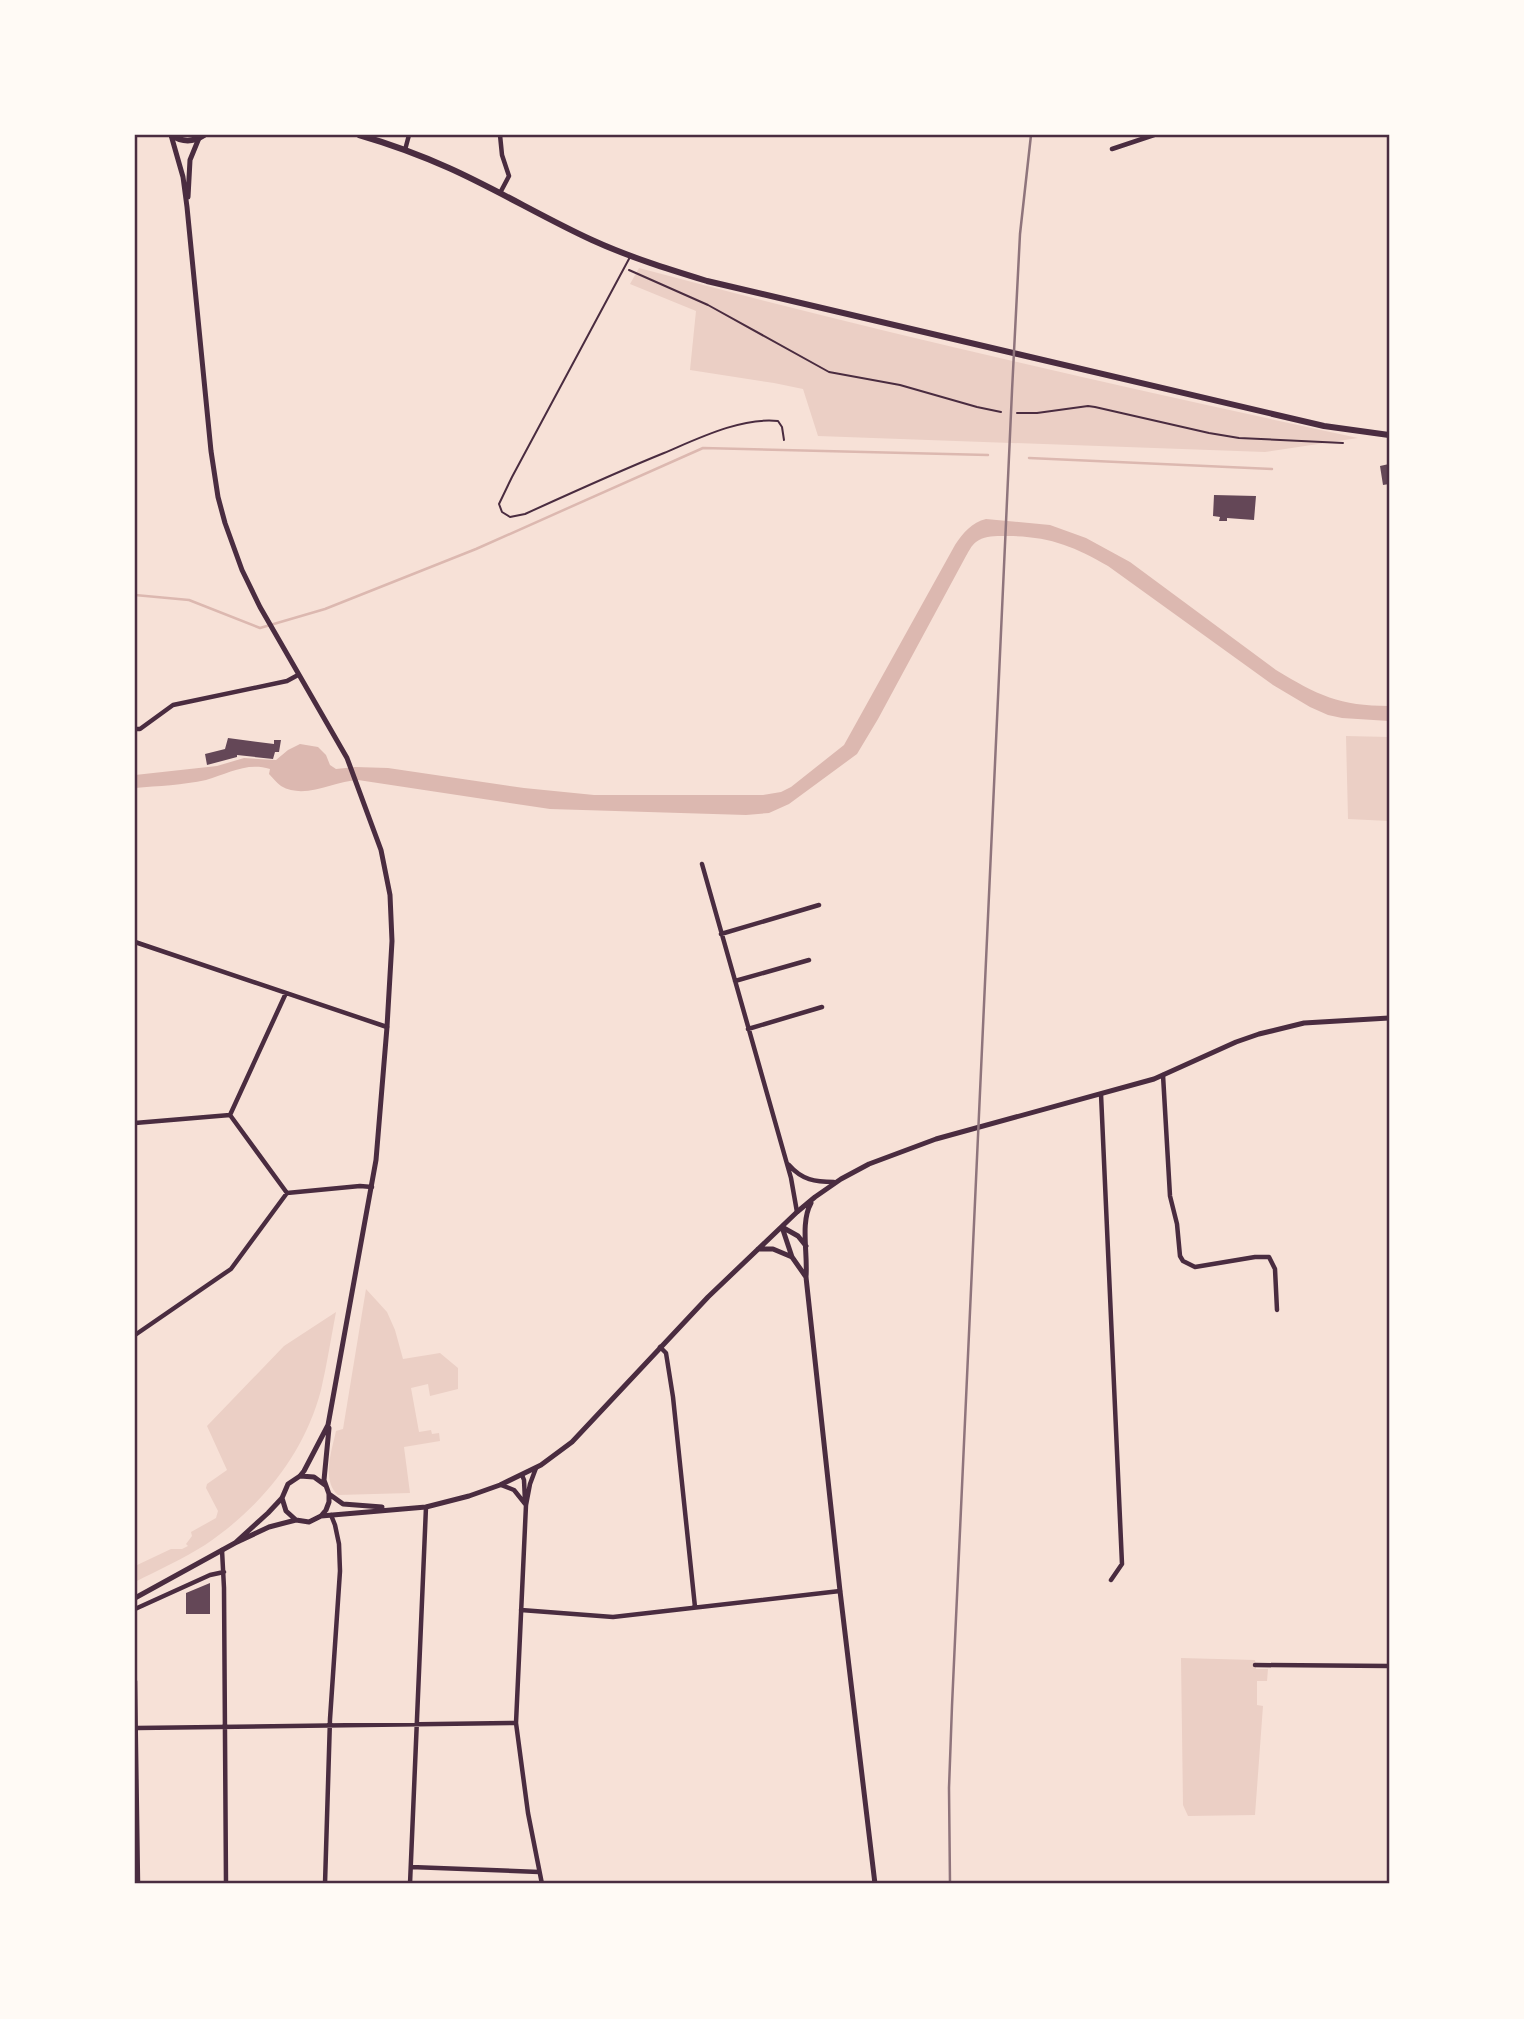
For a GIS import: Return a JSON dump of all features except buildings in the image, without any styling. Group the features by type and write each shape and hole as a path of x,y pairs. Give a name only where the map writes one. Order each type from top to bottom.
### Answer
{"main road":[{"path":"171,135 189,141 201,137"},
{"path":"359,135 369,136 451,169 566,228 630,256 720,284 1324,426 1389,435"}],"street":[{"path":"171,135 183,177 208,428 218,497 225,523 242,570 260,607 347,758 381,850 390,895 392,941 376,1160 328,1425 325,1485 329,1494 343,1504 402,1508"},
{"path":"405,150 409,135"},
{"path":"500,135 502,155 509,176 500,193"},
{"path":"1111,149 1154,135"},
{"path":"187,207 190,160 201,137"},
{"path":"135,729 140,729 173,705 287,681 298,675"},
{"path":"702,864 786,1162 797,1212"},
{"path":"721,933 819,905"},
{"path":"135,942 387,1027"},
{"path":"735,981 809,960"},
{"path":"230,1115 286,993"},
{"path":"748,1029 822,1007"},
{"path":"135,1598 234,1543 273,1526 296,1520 309,1522 321,1516 426,1507 469,1496 536,1468 572,1442 708,1297 797,1212 836,1182 869,1164 936,1139 1163,1075 1236,1042 1280,1028 1330,1021 1389,1018"},
{"path":"1163,1075 1170,1196 1177,1224 1180,1256 1183,1261 1195,1267 1269,1257 1275,1269 1277,1310"},
{"path":"1101,1094 1122,1564 1111,1580"},
{"path":"135,1123 230,1115"},
{"path":"230,1115 286,1193"},
{"path":"786,1162 801,1177 811,1181 836,1182"},
{"path":"135,1335 232,1269 286,1193 372,1187"},
{"path":"815,1197 807,1210 805,1220 806,1277 839,1591 875,1884"},
{"path":"782,1227 798,1236 807,1249"},
{"path":"782,1227 792,1257 806,1277"},
{"path":"758,1249 773,1249 792,1257"},
{"path":"660,1348 666,1353 673,1397 695,1607"},
{"path":"234,1543 268,1513 282,1498 288,1484 300,1476 328,1425"},
{"path":"536,1468 526,1506 516,1723 523,1781 542,1884"},
{"path":"522,1475 526,1506"},
{"path":"300,1476 314,1477 325,1485"},
{"path":"500,1485 514,1490 526,1506"},
{"path":"321,1516 326,1510 329,1494"},
{"path":"282,1498 286,1511 296,1520"},
{"path":"410,1884 426,1507"},
{"path":"325,1884 340,1571 340,1544 331,1515"},
{"path":"222,1550 226,1884"},
{"path":"135,1609 210,1575 224,1572"},
{"path":"521,1610 613,1617 839,1591"},
{"path":"1255,1665 1389,1667"},
{"path":"135,1681 138,1884"},
{"path":"137,1728 516,1723"},
{"path":"411,1867 539,1872"}],"lane":[{"path":"630,256 512,477 499,504 502,512 510,517 525,514 631,467 738,425 763,419 778,421 785,440"}],"path":[{"path":"633,272 708,305 829,372 900,385 1001,412"},
{"path":"1017,413 1087,406 1239,438 1343,443"}],"shaded area":[{"path":"639,268 997,358 1358,438 1265,452 818,436 803,389 690,370 696,311 630,284"},
{"path":"986,519 1050,525 1086,538 1130,562 1276,670 1330,697 1356,704 1389,706 1389,721 1342,718 1310,707 1273,685 1108,566 1084,553 1048,540 995,536 980,540 970,549 857,754 789,804 769,813 746,815 550,809 358,780 300,791 281,786 269,774 270,769 261,767 245,768 197,782 135,788 135,775 217,766 244,758 276,760 300,744 318,747 326,755 330,765 336,769 388,768 524,788 594,795 763,795 781,792 844,745 955,545 968,529"},
{"path":"1346,736 1389,737 1389,821 1348,819"},
{"path":"366,1289 387,1312 403,1359 440,1353 458,1368 458,1389 430,1396 428,1384 411,1388 419,1432 431,1430 432,1434 439,1433 440,1441 404,1447 410,1493 338,1495 330,1481 330,1456 336,1431 343,1429"},
{"path":"336,1312 321,1390 313,1414 291,1458 277,1478 244,1514 205,1545 135,1582 135,1566 171,1549 188,1546 186,1544 192,1536 191,1532 216,1518 218,1511 206,1488 207,1484 227,1470 207,1426 284,1346"},
{"path":"1181,1658 1255,1660 1256,1669 1268,1669 1267,1681 1257,1681 1257,1705 1263,1706 1255,1815 1188,1816 1183,1805"}],"waterway":[{"path":"135,595 189,600 260,628 325,609 476,549 703,448 988,455"},
{"path":"1029,458 1272,469"}],"railway":[{"path":"950,1884 952,1706 1012,391 1020,234 1031,135"}]}
